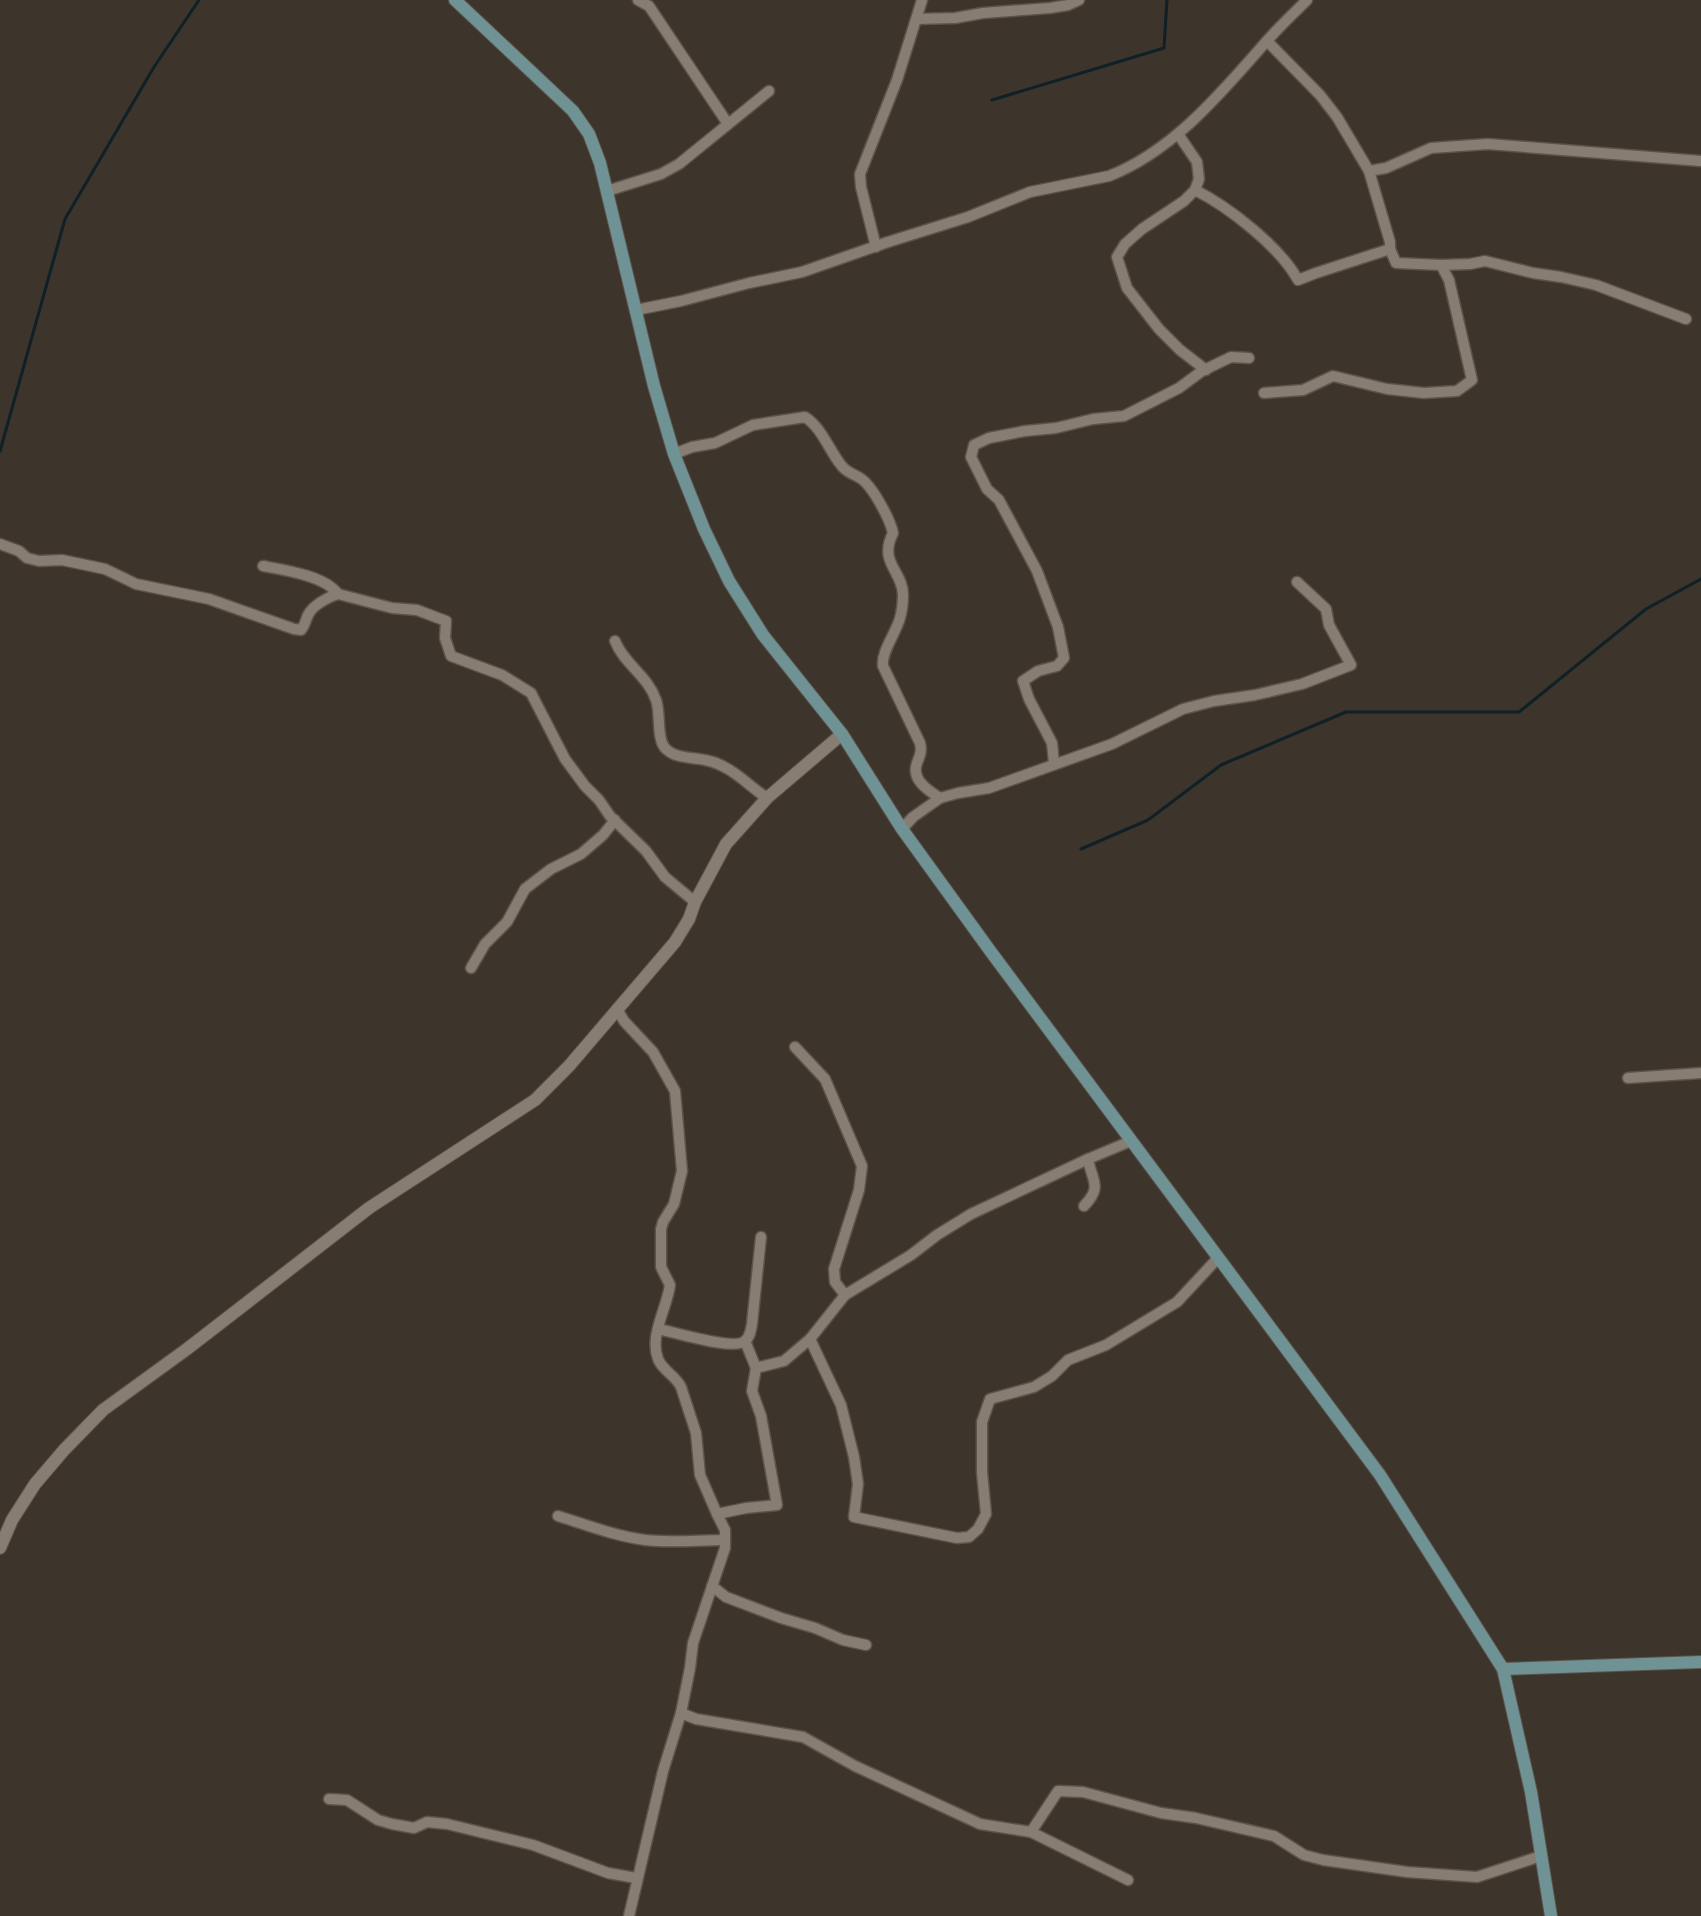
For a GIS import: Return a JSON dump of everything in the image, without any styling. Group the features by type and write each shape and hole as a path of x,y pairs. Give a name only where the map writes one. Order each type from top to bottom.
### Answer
{"main road":[{"path":"455,0 573,111 589,134 600,163 654,386 674,454 704,529 729,581 763,635 842,734 902,829 1380,1475 1503,1669 1531,1792 1551,1916"},
{"path":"1503,1669 1701,1662"}],"street":[{"path":"638,0 648,6 728,124"},
{"path":"876,247 861,187 860,174 867,151 890,102 922,0"},
{"path":"917,19 956,18 1068,6 1079,0"},
{"path":"636,310 802,272 968,217 1030,192 1109,176 1132,166 1178,134 1215,99 1307,0"},
{"path":"1267,41 1320,94 1337,117 1369,171 1390,242 1390,249 1396,263 1441,265 1485,261 1605,288 1686,319"},
{"path":"607,191 661,174 679,164 769,91"},
{"path":"1178,134 1197,162 1199,179 1195,190 1184,201 1142,229 1125,244 1117,257 1127,288 1159,329 1180,350 1206,369"},
{"path":"1369,171 1386,168 1431,148 1468,145 1499,145 1701,161"},
{"path":"1195,190 1219,202 1265,241 1292,268 1298,280 1390,249"},
{"path":"1264,393 1303,390 1334,376 1387,389 1424,393 1457,391 1472,380 1449,280 1441,265"},
{"path":"1054,764 1052,743 1029,699 1023,681 1038,671 1057,666 1064,658 1058,627 1037,571 999,500 987,489 971,458 974,445 989,438 1025,430 1056,428 1093,419 1124,416 1179,388 1206,369 1231,357 1249,358"},
{"path":"674,454 692,447 715,443 753,425 805,417 813,422 848,473 861,478 884,509 893,533 887,548 891,565 903,590 900,619 883,657 883,666 920,743 921,754 915,771 918,781 940,798"},
{"path":"0,544 19,551 27,558 39,561 62,560 105,569 136,584 209,600 302,630 308,615 317,605 338,594"},
{"path":"263,566 314,579 333,587 338,594 392,608 417,610 446,621 446,638 450,656 502,675 531,693 565,759 585,786 646,851 665,878 695,902"},
{"path":"902,829 913,817 940,798 989,788 1112,744 1184,709 1302,684 1351,665 1329,625 1326,609 1297,582"},
{"path":"615,641 619,652 638,671 657,701 661,740 665,749 676,754 721,764 734,771 748,786 766,798"},
{"path":"0,1548 12,1520 35,1484 102,1410 187,1349 369,1208 536,1100 569,1066 675,942 689,919 695,902 726,844 766,798 842,734"},
{"path":"471,968 485,944 507,922 525,889 551,869 581,854 603,835 615,820"},
{"path":"617,1009 624,1021 653,1052 675,1091 682,1171 674,1204 661,1229 661,1267 670,1285 655,1349 662,1365 679,1381 696,1433 700,1475 725,1530 725,1548 693,1643 681,1713 663,1771 628,1916"},
{"path":"795,1047 825,1079 862,1166 859,1190 834,1269 835,1282 844,1295"},
{"path":"1628,1078 1701,1073"},
{"path":"756,1368 784,1361 810,1339 844,1295 911,1255 937,1235 971,1214 1131,1141"},
{"path":"1084,1206 1096,1191 1088,1159"},
{"path":"658,1329 733,1344 745,1341 752,1324 761,1238"},
{"path":"810,1339 841,1405 858,1484 854,1517 957,1538 969,1537 978,1529 986,1514 982,1472 982,1422 990,1399 1034,1387 1052,1376 1068,1360 1106,1345 1177,1302 1218,1258"},
{"path":"717,1514 777,1505 761,1416 753,1391 756,1368 745,1341"},
{"path":"558,1516 620,1535 645,1540 664,1542 725,1540"},
{"path":"712,1586 726,1597 843,1640 866,1645"},
{"path":"681,1713 696,1719 803,1737 855,1766 980,1824 1031,1832 1128,1880"},
{"path":"1031,1832 1058,1791 1066,1791 1083,1792 1161,1813 1196,1818 1274,1836 1304,1855 1323,1860 1407,1872 1477,1877 1541,1856"},
{"path":"329,1798 347,1800 378,1820 392,1824 414,1828 427,1822 447,1824 533,1845 608,1873 636,1878"}],"waterway":[{"path":"0,451 65,219 154,67 199,0"},
{"path":"992,100 1164,48 1167,0"},
{"path":"1081,849 1148,820 1221,765 1346,712 1519,712 1646,609 1701,579"}]}
